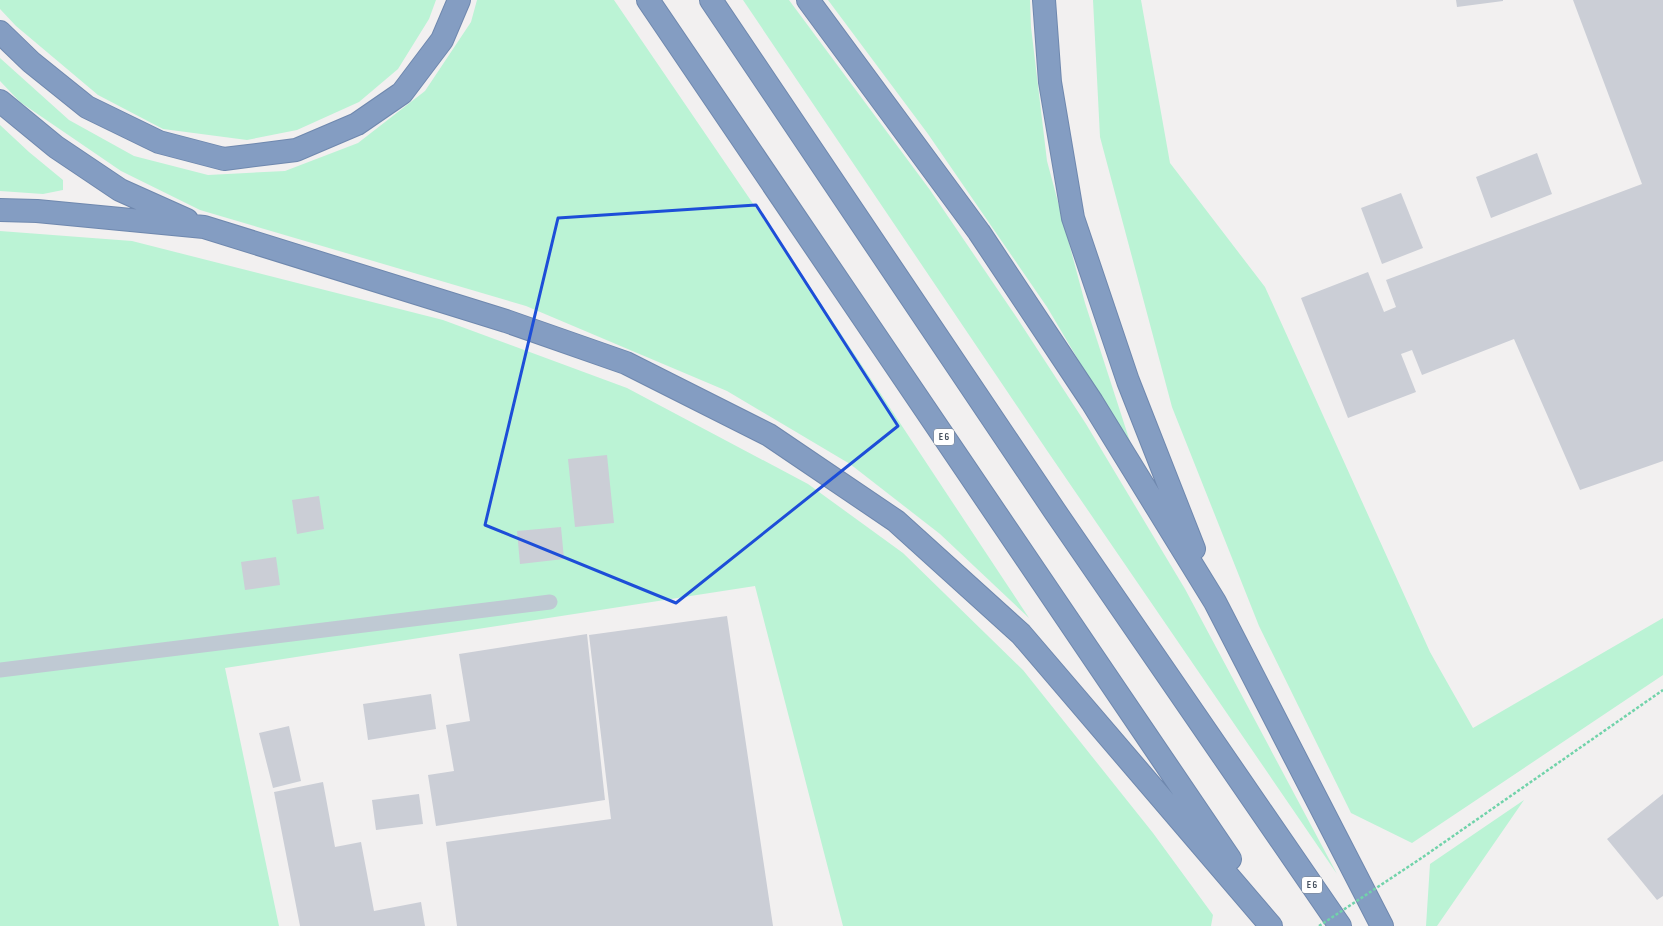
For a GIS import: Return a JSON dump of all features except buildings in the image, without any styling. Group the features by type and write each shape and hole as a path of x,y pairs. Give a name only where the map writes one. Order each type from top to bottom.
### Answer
{"highway":[{"path":"0,32 31,62 87,107 159,142 224,159 296,150 357,124 402,93 442,40 459,0"},
{"name":"E 6","path":"648,0 1275,926"},
{"name":"E 6","path":"711,0 1054,510 1340,926"},
{"path":"808,0 979,232 1092,402 1215,602 1382,926"},
{"path":"1044,0 1050,82 1073,218 1128,381 1215,602"},
{"path":"0,101 56,147 120,190 204,227 506,321 626,363 769,435 896,521 1021,634 1271,926"},
{"path":"0,210 37,211 204,227"}],"lane":[{"path":"0,670 550,602"}],"path":[{"path":"1319,926 1423,857 1663,690"}],"highlighted area":[{"path":"756,205 898,426 676,603 485,525 558,218"}],"green space":[{"path":"0,0 436,0 429,19 398,69 359,102 297,130 247,140 163,129 98,95 16,26 0,9"},
{"path":"477,0 614,0 816,296 1029,618 940,534 850,464 727,391 526,306 200,210 121,171 20,102 0,81 0,58 69,120 134,156 208,175 285,171 358,143 425,91 471,22"},
{"path":"743,0 789,0 930,190 1017,318 1086,424 1185,589 1337,874 1048,452"},
{"path":"828,0 1030,0 1031,27 1047,161 1085,303 1134,454 1047,307 928,134"},
{"path":"1093,0 1141,0 1170,163 1265,287 1430,652 1473,728 1663,618 1663,675 1412,843 1351,813 1259,626 1172,407 1100,137"},
{"path":"0,125 29,152 63,180 63,190 43,194 0,191"},
{"path":"0,231 132,241 443,320 627,388 808,484 903,553 1023,670 1153,833 1213,915 1211,926 843,926 755,586 225,668 279,926 0,926"},
{"path":"1524,800 1437,926 1426,926 1430,864"}]}
